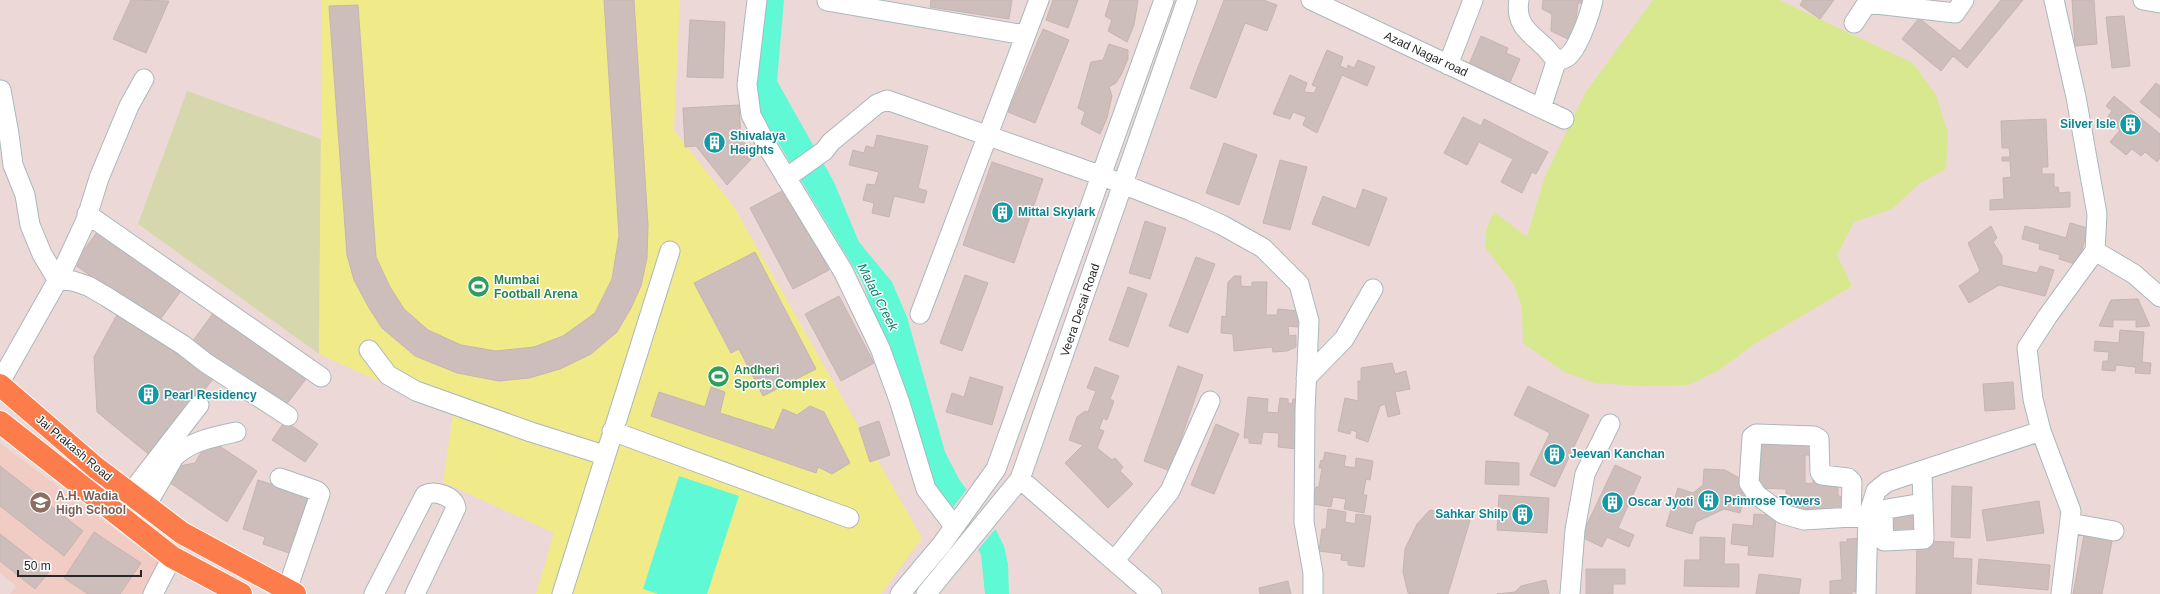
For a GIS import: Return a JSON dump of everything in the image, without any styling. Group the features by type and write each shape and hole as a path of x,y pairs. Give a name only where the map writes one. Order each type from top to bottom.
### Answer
{"main road":[{"name":"Jai Prakash Road","path":"0,384 95,467 138,500 197,542 291,592"},
{"name":"Jai Prakash Road","path":"0,422 172,557 241,594"}],"street":[{"path":"757,0 746,85 751,115 788,171 846,278 880,348 900,403 926,489 957,523"},
{"path":"920,314 1039,0"},
{"path":"900,594 957,523 996,469 1164,0"},
{"name":"Veera Desai Road","path":"926,594 963,551 1020,479 1187,0"},
{"name":"Azad Nagar road","path":"1311,0 1564,120"},
{"path":"1448,65 1473,0"},
{"path":"1519,0 1518,12 1520,21 1526,31 1553,55 1556,62 1541,108"},
{"path":"1556,62 1567,56 1574,49 1591,10 1593,0"},
{"path":"1854,23 1868,1 1955,13 1964,0"},
{"path":"2054,0 2076,98 2097,214 2095,251 2047,317 2027,348 2033,399 2041,431 2071,511 2061,594"},
{"path":"2143,0 2160,3"},
{"path":"827,1 1025,35"},
{"path":"0,384 57,280 87,214 98,178 129,106 144,79"},
{"path":"1,90 10,134 13,165 25,195 30,225 42,254 57,280"},
{"path":"788,171 824,146 877,104 887,100 1101,176 1191,211 1243,236 1263,248 1299,284 1310,320 1306,378 1304,522 1313,573 1313,594"},
{"path":"87,214 321,376"},
{"path":"562,594 604,455 670,251"},
{"path":"2095,251 2134,274 2160,297"},
{"path":"57,280 73,281 88,286 107,297 183,345 206,363 288,416"},
{"path":"1306,378 1344,339 1373,289"},
{"path":"369,350 388,375 416,391 531,432 604,455"},
{"path":"1115,560 1170,491 1210,401"},
{"path":"138,500 199,405"},
{"path":"1570,594 1576,524 1585,474 1610,424"},
{"path":"612,431 849,518"},
{"path":"1859,516 1876,491 1887,482 1922,472 2041,431"},
{"path":"138,500 179,452 205,438 236,432"},
{"path":"1859,516 1804,520 1791,518 1757,495 1749,483 1752,437 1756,434 1814,436 1819,439 1820,472 1822,475 1848,478 1852,482 1859,516 1866,594"},
{"path":"1922,472 1923,503"},
{"path":"280,478 317,491 320,494 291,592"},
{"path":"1020,479 1115,560 1152,594"},
{"path":"376,593 425,495 430,492 436,492 452,500 456,508 415,594"},
{"path":"2070,523 2114,531"},
{"path":"153,594 172,557"}],"shaded area":[{"name":"Mumbai Football Arena","path":"322,0 680,0 674,130 734,207 922,538 881,594 536,594 554,533 443,482 453,415 319,354"},
{"path":"1653,0 1779,0 1913,63 1936,95 1948,133 1946,169 1920,183 1892,209 1854,222 1837,255 1852,286 1756,343 1719,370 1689,385 1640,386 1595,383 1564,372 1523,343 1522,307 1514,285 1485,247 1486,230 1494,212 1527,237 1544,179 1585,93"},
{"path":"187,91 321,139 319,354 138,224"},
{"name":"A.H. Wadia High School","path":"0,443 160,563 144,594 10,594 16,586 0,573"}],"water":[{"name":"Malad Creek","path":"760,0 784,0 777,81 834,182 859,242 892,282 907,317 945,452 959,479 996,530 1004,546 1008,564 1009,594 985,594 981,555 969,531 932,490 863,283 761,114 752,89"},
{"path":"679,476 739,496 707,594 658,594 643,589"}],"pier":[{"path":"968,488 996,528 977,551 967,532 950,511"}],"building":[{"path":"131,0 169,1 146,53 113,39"},
{"path":"604,0 634,0 648,225 647,258 641,286 631,308 617,332 591,354 560,369 529,378 499,381 457,373 415,356 382,328 354,280 347,255 329,6 358,5 376,257 390,287 404,309 428,330 461,345 496,351 534,347 563,336 595,313 612,279 619,236"},
{"path":"931,0 1012,0 1009,19 930,7"},
{"path":"1053,0 1078,0 1068,28 1046,20"},
{"path":"1110,0 1138,0 1134,25 1127,42 1108,31 1112,20 1105,16"},
{"path":"1224,0 1263,0 1277,5 1267,31 1245,23 1216,98 1190,88"},
{"path":"1543,0 1583,0 1582,3 1578,3 1576,19 1580,20 1574,42 1551,31 1552,14 1542,9"},
{"path":"1803,0 1834,0 1820,19 1800,5"},
{"path":"2001,0 2023,0 1967,68 1953,56 1941,71 1902,39 1919,18 1960,51"},
{"path":"2072,0 2094,0 2097,44 2075,46"},
{"path":"2124,16 2130,66 2112,68 2106,17"},
{"path":"690,20 725,22 723,78 687,77"},
{"path":"1043,29 1069,40 1035,123 1008,112"},
{"path":"1481,36 1508,48 1506,53 1520,59 1508,87 1467,69"},
{"path":"1109,44 1128,50 1128,59 1116,83 1109,87 1112,96 1107,118 1100,134 1081,124 1085,112 1078,108 1091,62 1103,60"},
{"path":"1327,50 1343,57 1340,66 1347,69 1348,65 1354,68 1358,60 1375,67 1367,86 1342,75 1317,133 1303,125 1306,117 1293,112 1290,119 1273,114 1290,75 1307,83 1304,92 1314,93 1317,87 1312,85"},
{"path":"2156,83 2160,86 2160,118 2140,102"},
{"name":"Silver Isle","path":"2114,96 2160,134 2160,158 2157,162 2145,152 2141,156 2132,149 2126,155 2110,142 2120,130 2106,119 2112,111 2106,106"},
{"name":"Shivalaya Heights","path":"739,105 741,139 756,154 727,185 696,146 685,147 683,108"},
{"path":"1463,117 1481,126 1484,119 1548,152 1536,174 1532,172 1522,193 1501,182 1513,159 1479,142 1467,165 1444,153"},
{"path":"2046,119 2048,167 2042,167 2042,174 2054,174 2054,187 2058,187 2059,193 2070,192 2070,207 1990,210 1990,200 2004,199 2003,178 2011,177 2010,161 2002,161 2002,157 2010,157 2009,148 2002,148 2001,121"},
{"path":"877,135 928,146 918,188 927,191 924,203 894,196 889,217 872,213 874,203 863,200 867,184 875,185 879,172 849,165 853,150 864,153 866,146 874,148"},
{"path":"1224,143 1257,155 1239,205 1206,193"},
{"path":"1280,160 1307,167 1290,230 1263,223"},
{"name":"Mittal Skylark","path":"992,162 1043,179 1014,263 963,245"},
{"path":"786,189 829,270 793,289 750,208"},
{"path":"1363,189 1387,198 1369,246 1312,224 1323,196 1356,209"},
{"path":"1145,221 1166,228 1150,279 1129,273"},
{"path":"2070,223 2088,228 2078,265 2059,259 2060,255 2039,249 2040,244 2022,239 2025,226 2066,238"},
{"path":"1991,226 1997,238 1993,242 2002,256 2002,265 2037,273 2040,266 2054,270 2045,296 1999,285 1969,303 1959,286 1980,271 1968,243"},
{"path":"100,228 183,288 157,324 74,264"},
{"path":"755,252 816,369 763,396 739,349 731,353 694,283"},
{"path":"1196,257 1215,264 1188,333 1169,326"},
{"path":"965,275 988,283 962,351 940,343"},
{"path":"1234,276 1241,276 1241,286 1252,287 1252,282 1267,282 1266,315 1277,315 1278,309 1298,311 1298,327 1288,326 1289,336 1296,335 1296,347 1287,351 1273,352 1272,347 1234,351 1233,334 1221,333 1222,316 1226,317 1228,282"},
{"path":"1128,287 1147,294 1128,347 1109,340"},
{"path":"839,296 874,363 841,381 805,314"},
{"path":"2138,299 2150,326 2136,327 2136,320 2113,320 2113,327 2099,326 2111,300"},
{"path":"217,308 309,375 283,409 192,342"},
{"name":"Pearl Residency","path":"119,311 213,379 152,457 97,412 94,357"},
{"path":"2120,330 2144,332 2142,362 2151,363 2150,374 2135,373 2136,367 2116,365 2115,371 2102,370 2103,361 2108,361 2109,352 2094,351 2095,341 2119,343"},
{"path":"1392,363 1395,374 1406,371 1410,389 1395,392 1400,414 1388,417 1385,404 1380,406 1368,442 1356,438 1357,432 1351,430 1350,434 1338,431 1345,398 1358,401 1358,381 1361,381 1361,368"},
{"path":"1178,366 1203,375 1170,471 1144,461"},
{"path":"1095,367 1119,376 1110,399 1114,401 1107,420 1103,418 1099,429 1104,431 1097,448 1112,460 1115,458 1123,467 1120,471 1133,484 1108,508 1065,463 1083,445 1069,440 1077,417 1085,411 1088,412 1096,391 1087,388"},
{"path":"970,377 1003,387 992,425 946,412 952,393 964,397"},
{"path":"2013,382 2015,409 1985,411 1983,384"},
{"name":"Jeevan Kanchan","path":"1528,386 1589,415 1555,487 1530,475 1550,433 1514,415"},
{"path":"711,387 725,392 720,413 774,430 783,409 797,415 810,406 824,412 850,463 832,474 818,467 816,473 651,416 659,392 705,407"},
{"path":"1248,397 1268,399 1267,412 1278,413 1280,398 1288,399 1288,403 1292,404 1293,399 1299,399 1298,449 1278,447 1279,433 1263,432 1261,444 1249,443 1249,438 1244,438"},
{"path":"285,421 318,444 305,462 272,440"},
{"path":"879,421 890,455 870,462 859,428"},
{"path":"1216,424 1239,434 1214,494 1191,485"},
{"path":"209,439 257,471 227,522 166,480 174,467 195,463"},
{"path":"1757,440 1810,440 1811,455 1805,455 1805,483 1813,484 1813,479 1825,480 1825,486 1838,487 1838,496 1845,497 1845,514 1818,515 1818,508 1809,508 1809,513 1786,512 1786,501 1790,501 1791,494 1786,494 1786,489 1759,488"},
{"path":"1325,452 1346,456 1344,466 1355,468 1356,458 1373,461 1370,480 1366,479 1363,495 1367,495 1364,513 1344,509 1346,499 1333,497 1331,507 1313,504 1316,487 1319,487 1322,468 1319,468 1321,460 1323,461"},
{"path":"1486,461 1519,463 1519,485 1485,484"},
{"name":"Oscar Jyoti","path":"1615,465 1641,477 1618,528 1634,535 1629,547 1607,537 1602,547 1581,537"},
{"path":"0,466 83,531 64,556 0,506"},
{"name":"Primrose Towers","path":"1704,469 1725,470 1748,483 1740,513 1724,509 1696,522 1692,534 1666,526 1678,488 1693,493 1703,485"},
{"path":"258,480 313,497 295,555 263,544 265,537 243,529"},
{"path":"1952,486 1972,487 1970,538 1951,537"},
{"name":"Sahkar Shilp","path":"1499,495 1549,498 1547,533 1497,530"},
{"path":"2039,501 2044,533 1987,541 1982,510"},
{"path":"1328,509 1346,512 1345,522 1355,524 1356,514 1371,516 1364,567 1348,565 1348,561 1341,560 1342,554 1319,551 1322,529 1326,529"},
{"path":"1430,510 1471,517 1448,594 1411,594 1408,593 1403,572 1405,549 1417,524"},
{"path":"1920,512 1921,538 1889,539 1888,516"},
{"path":"1754,514 1776,516 1773,557 1748,555 1749,546 1731,544 1733,524 1753,526"},
{"path":"2085,530 2113,536 2102,594 2073,594"},
{"path":"94,532 141,563 120,594 88,594 64,578"},
{"path":"0,534 49,572 35,589 0,561"},
{"path":"1700,537 1725,538 1724,564 1739,564 1739,587 1684,586 1685,560 1700,560"},
{"path":"1864,538 1865,591 1852,592 1852,594 1830,594 1830,581 1842,580 1840,542 1847,542 1847,539"},
{"path":"1917,541 1954,542 1953,558 1972,559 1971,594 1916,594"},
{"path":"1979,559 2050,565 2048,590 1977,584"},
{"path":"1586,569 1625,569 1625,584 1613,584 1613,594 1586,594"},
{"path":"1759,574 1801,579 1799,594 1756,594"},
{"path":"1546,580 1549,594 1497,594 1515,592 1521,586"},
{"path":"1288,581 1291,594 1260,594 1259,588"}],"place":[{"name":"Silver Isle","path":"2131,124"},
{"name":"Shivalaya Heights","path":"715,143"},
{"name":"Mittal Skylark","path":"1003,212"},
{"name":"Mumbai Football Arena","path":"479,287"},
{"name":"Andheri Sports Complex","path":"719,377"},
{"name":"Pearl Residency","path":"148,395"},
{"name":"Jeevan Kanchan","path":"1555,454"},
{"name":"Primrose Towers","path":"1709,501"},
{"name":"Oscar Jyoti","path":"1613,502"},
{"name":"A.H. Wadia High School","path":"40,503"},
{"name":"Sahkar Shilp","path":"1523,514"}]}
